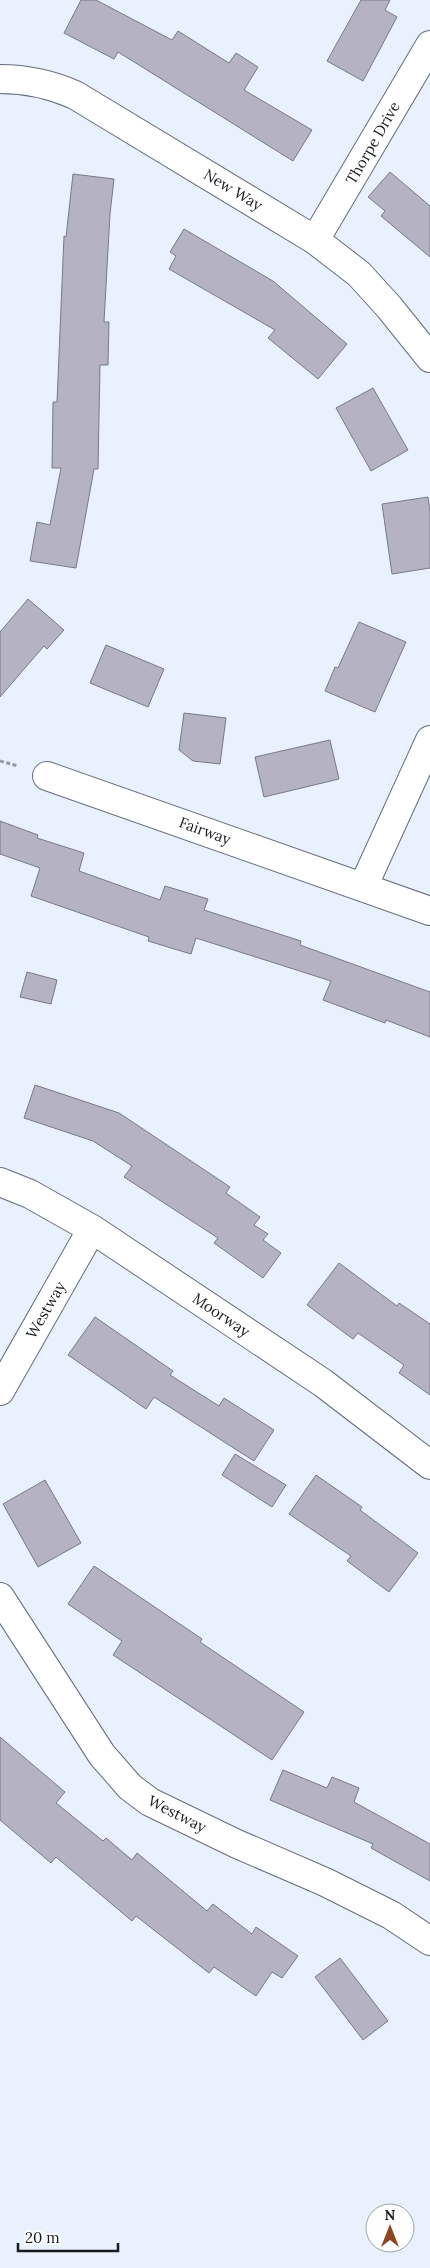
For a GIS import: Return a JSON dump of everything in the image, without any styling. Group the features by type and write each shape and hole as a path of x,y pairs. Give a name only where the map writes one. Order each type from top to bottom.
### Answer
{"street":[{"name":"Thorpe Drive","path":"315,240 430,45"},
{"name":"New Way","path":"0,79 36,82 53,86 75,95 315,240 358,274 389,307 430,358"},
{"path":"363,888 430,740"},
{"name":"Fairway","path":"48,776 430,911"},
{"name":"Moorway","path":"0,1182 30,1194 92,1229 323,1383 430,1465"},
{"name":"Westway","path":"0,1390 92,1229"},
{"name":"Westway","path":"0,1597 102,1755 130,1787 150,1802 237,1844 326,1882 391,1915 430,1942"}],"building":[{"path":"81,0 96,0 172,40 178,31 229,63 236,53 258,67 244,90 312,130 293,161 118,52 114,59 64,33"},
{"path":"361,0 390,0 385,10 397,17 363,81 327,61"},
{"path":"390,172 430,206 430,257 381,216 385,211 368,197"},
{"path":"73,174 114,179 110,214 104,322 109,322 108,365 100,365 98,469 94,469 76,568 30,561 37,522 50,525 61,468 52,468 53,402 57,402 64,236 66,237"},
{"path":"184,229 273,281 347,344 318,379 268,338 275,330 169,269 176,256 170,252"},
{"path":"373,388 408,450 371,471 336,408"},
{"path":"428,497 430,511 430,568 392,574 382,504"},
{"path":"28,599 64,630 47,649 44,646 0,697 0,632"},
{"path":"359,622 406,642 375,712 325,691 335,667 338,668"},
{"path":"106,645 164,669 148,707 90,683"},
{"path":"184,713 226,718 220,764 193,761 179,750"},
{"path":"330,740 339,779 264,797 255,757"},
{"path":"0,821 38,835 37,838 84,853 79,871 160,900 165,886 208,899 204,910 301,941 300,945 430,992 430,1037 386,1020 385,1023 323,1000 331,981 196,938 191,954 148,941 149,937 31,896 40,868 0,854"},
{"path":"27,972 57,980 51,1004 20,997"},
{"path":"35,1085 119,1113 230,1187 226,1193 260,1217 254,1225 268,1234 263,1240 281,1253 263,1278 214,1243 218,1238 124,1177 132,1166 93,1141 24,1118"},
{"path":"339,1263 397,1306 399,1303 430,1324 430,1395 399,1373 404,1365 358,1333 353,1339 307,1305"},
{"path":"95,1317 173,1371 170,1375 219,1406 224,1398 274,1430 254,1461 154,1397 146,1409 68,1355"},
{"path":"235,1454 286,1485 272,1507 222,1475"},
{"path":"316,1475 362,1507 360,1510 418,1553 389,1592 347,1561 351,1556 289,1514"},
{"path":"45,1480 81,1543 38,1567 3,1504"},
{"path":"94,1566 202,1639 200,1642 304,1712 272,1760 113,1655 122,1641 68,1604"},
{"path":"0,1737 65,1792 56,1803 103,1841 106,1838 132,1860 137,1853 207,1911 213,1904 252,1934 256,1927 298,1956 282,1978 272,1972 256,1996 214,1967 209,1973 136,1916 132,1921 56,1857 51,1863 0,1820"},
{"path":"283,1770 327,1788 332,1777 359,1788 354,1802 430,1844 430,1881 371,1848 373,1844 270,1800"},
{"path":"340,1958 388,2021 363,2040 315,1977"}]}
